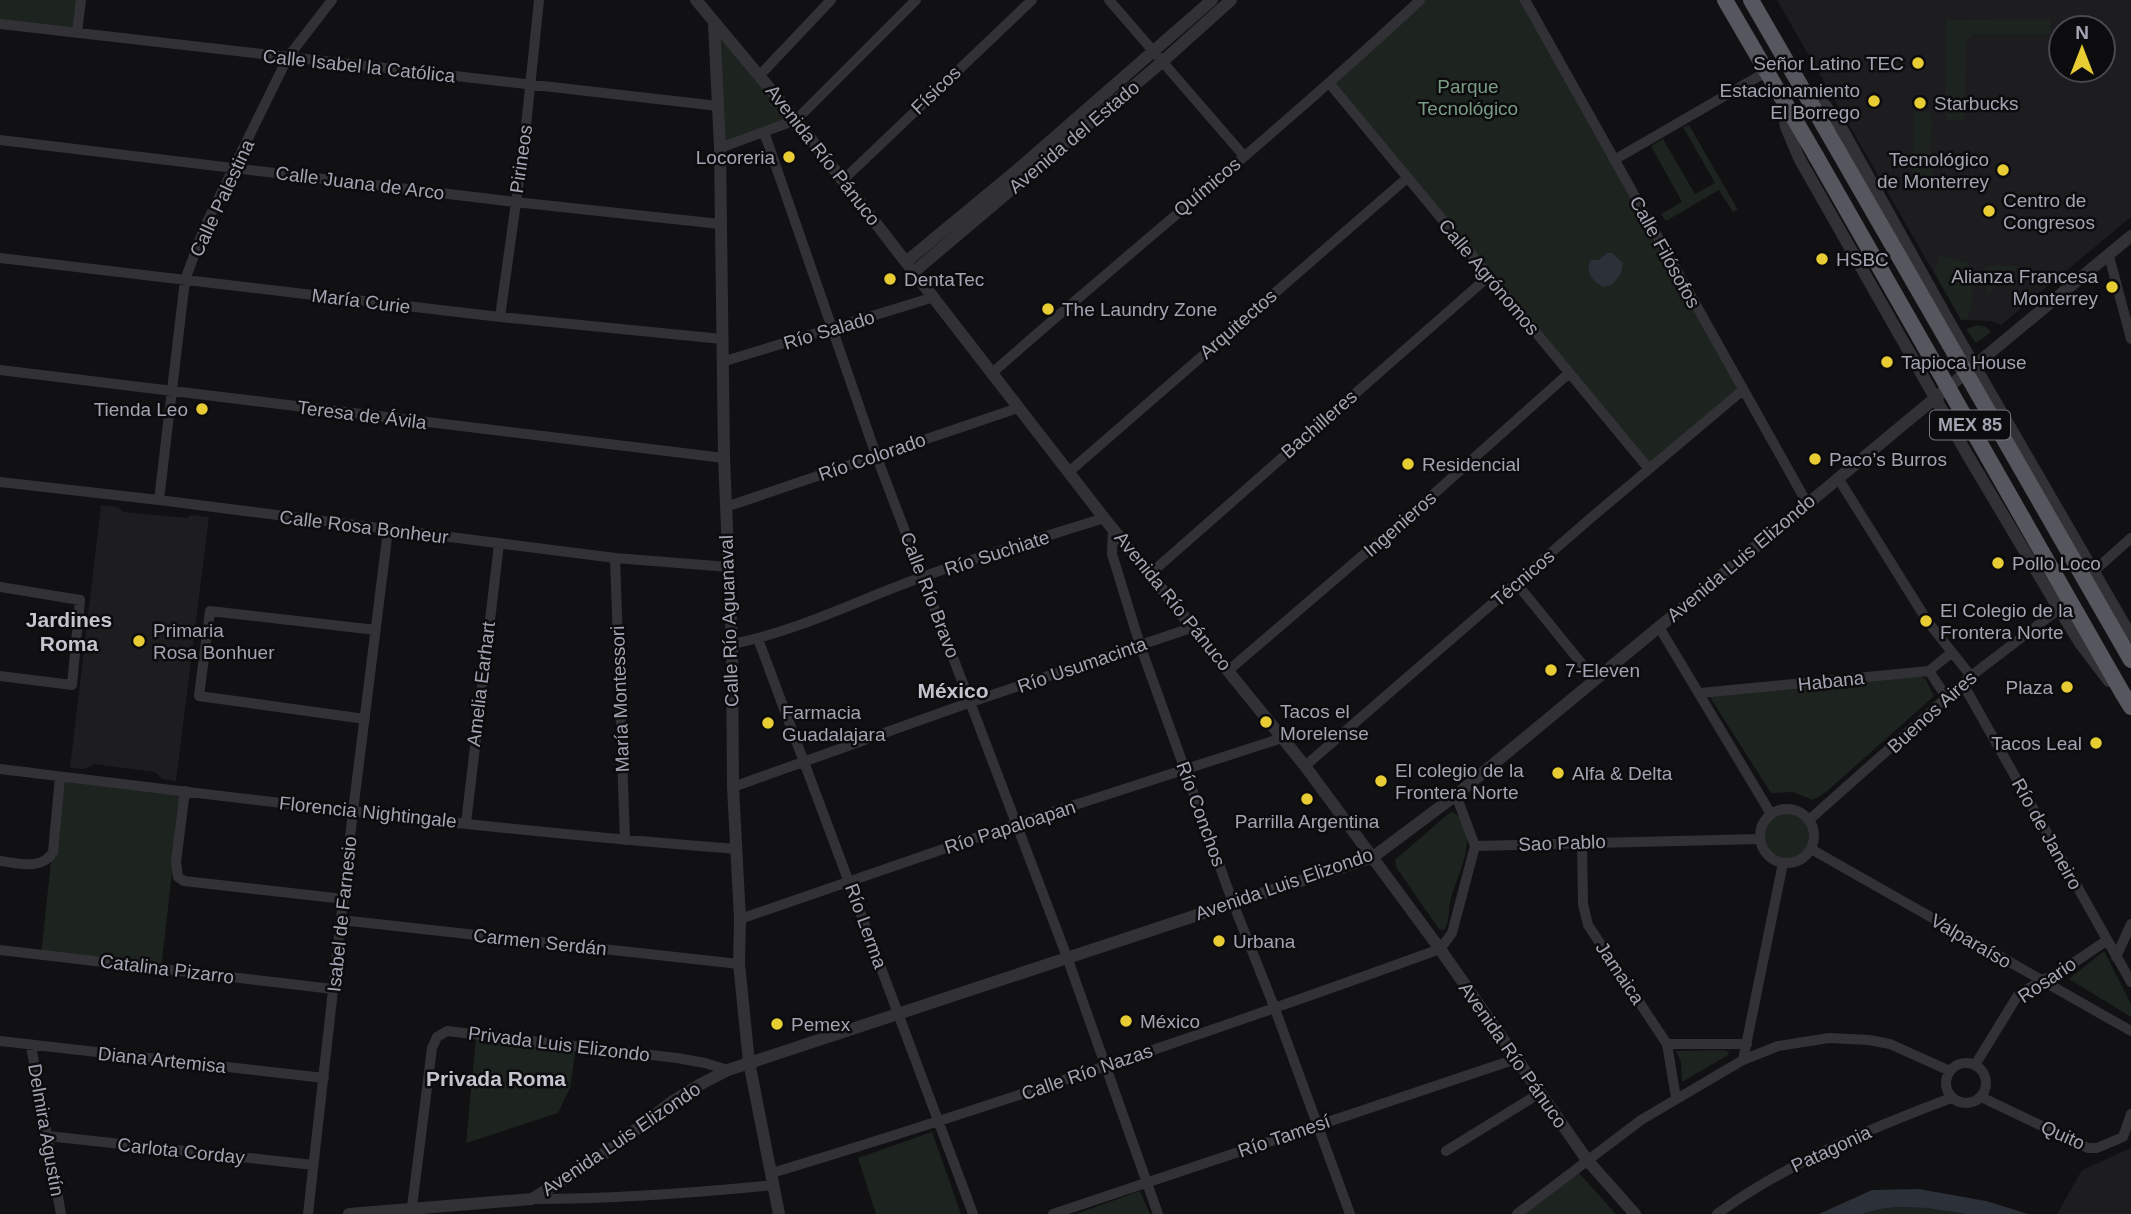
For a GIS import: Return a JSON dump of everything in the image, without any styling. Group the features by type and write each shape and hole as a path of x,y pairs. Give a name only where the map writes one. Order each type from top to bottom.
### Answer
{"highway":[{"name":"MEX 85","path":"1725,0 2126,699"},
{"path":"1751,0 1802,90"},
{"name":"MEX 85","path":"1802,90 2131,660"}],"street":[{"path":"78,33 81,0"},
{"name":"Calle Palestina","path":"159,500 185,280 205,226 288,57 332,0"},
{"name":"Pirineos","path":"500,317 531,85 539,0"},
{"name":"Avenida Río Pánuco","path":"696,0 796,120 1108,523 1305,766 1440,949 1587,1160 1635,1214"},
{"path":"760,75 819,5 831,0"},
{"path":"720,148 796,120 916,0"},
{"name":"Físicos","path":"842,181 1031,0"},
{"path":"1109,0 1244,156"},
{"name":"Avenida del Estado","path":"911,266 1212,0"},
{"name":"Avenida del Estado","path":"911,266 1162,62 1231,0"},
{"name":"Químicos","path":"992,373 1329,85 1420,0"},
{"name":"Calle Filósofos","path":"1525,0 1807,503"},
{"name":"Calle Río Aguanaval","path":"715,23 720,148 724,458 732,644 733,787 740,919 739,964 750,1062 779,1214"},
{"name":"Calle Isabel la Católica","path":"0,24 718,106"},
{"path":"1614,159 1766,72"},
{"name":"Calle Agrónomos","path":"1329,85 1649,469"},
{"path":"1802,90 1825,105 1837,121 1948,320 2131,636"},
{"path":"1782,100 1790,140 1967,454 2059,609 2089,655 2126,699"},
{"name":"Calle Río Bravo","path":"764,132 876,455 1067,957 1158,1214"},
{"name":"Calle Juana de Arco","path":"0,141 720,224"},
{"name":"Arquitectos","path":"1070,471 1407,178"},
{"name":"Avenida Luis Elizondo","path":"532,1199 608,1151 699,1084 728,1070 1373,857 1456,795 2131,236"},
{"path":"2109,256 2131,339"},
{"name":"María Curie","path":"0,258 500,317 722,339"},
{"name":"Bachilleres","path":"1151,573 1489,276"},
{"name":"Río Salado","path":"722,362 934,297"},
{"path":"1906,347 1919,353 1937,350 1948,338 1948,320"},
{"name":"Teresa de Ávila","path":"0,370 724,458"},
{"name":"Ingenieros","path":"1229,670 1418,508 1568,373"},
{"name":"Técnicos","path":"1305,766 1743,390"},
{"name":"Río Colorado","path":"726,507 1018,408"},
{"path":"1967,454 1968,433 1981,418 1994,416 2010,425"},
{"path":"1838,478 1928,622 1971,676"},
{"name":"Calle Rosa Bonheur","path":"0,482 615,558 729,567"},
{"name":"Río Suchiate","path":"732,644 758,639 849,607 924,576 1108,523"},
{"name":"Río Conchos","path":"1108,523 1112,554 1140,645 1350,1214"},
{"name":"Isabel de Farnesio","path":"308,1214 353,811 388,530"},
{"path":"2094,571 2131,538"},
{"name":"Amelia Earhart","path":"466,823 499,544"},
{"name":"María Montessori","path":"615,558 625,840"},
{"path":"1517,584 1595,680"},
{"path":"0,587 80,600 72,685 0,676"},
{"name":"Buenos Aires","path":"1809,820 1971,676 2059,609"},
{"path":"365,719 199,696 210,611 376,630"},
{"name":"Río Usumacinta","path":"733,787 971,702 1194,627"},
{"path":"1659,627 1771,814"},
{"name":"Río Lerma","path":"758,639 973,1214"},
{"path":"1947,698 1929,671 1951,653"},
{"name":"Habana","path":"1700,693 1929,671"},
{"name":"Río de Janeiro","path":"1963,684 2131,982"},
{"name":"Río Papaloapan","path":"740,919 1016,824 1282,738"},
{"name":"Florencia Nightingale","path":"0,769 353,811 737,849"},
{"path":"0,860 40,864 48,861 53,852 60,777"},
{"path":"185,791 176,862 178,877 192,884 344,899"},
{"path":"1440,949 1452,933 1475,846 1456,795"},
{"path":"1791,810 1801,813 1809,820 1814,839 1811,849 1804,857 1783,863 1772,859 1764,850 1760,839 1764,821 1771,814 1791,810"},
{"name":"Sao Pablo","path":"1475,846 1760,839"},
{"name":"Jamaica","path":"1582,842 1583,895 1588,925 1667,1044 1675,1098"},
{"name":"Valparaíso","path":"1811,849 2131,1031"},
{"path":"1743,1060 1783,863"},
{"name":"Carmen Serdán","path":"341,920 739,964"},
{"path":"2116,957 2131,924"},
{"name":"Rosario","path":"1975,1065 2014,999 2106,941"},
{"name":"Calle Río Nazas","path":"349,1214 532,1199 611,1198 773,1179 1275,1009 1440,949"},
{"name":"Catalina Pizarro","path":"0,950 334,989"},
{"name":"Privada Luis Elizondo","path":"412,1207 432,1048 437,1037 447,1031 677,1058 728,1070"},
{"path":"1517,1214 1641,1120 1675,1098 1743,1060 1796,1042 1829,1038 1869,1040 1890,1044 1950,1071"},
{"name":"Diana Artemisa","path":"0,1041 324,1078"},
{"path":"1667,1044 1747,1044"},
{"name":"Delmira Agustín","path":"31,1046 61,1214"},
{"name":"Río Tamesí","path":"1053,1214 1516,1059"},
{"path":"1957,1065 1975,1065 1985,1076 1985,1090 1981,1097 1972,1103 1961,1103 1951,1098 1946,1090 1950,1071 1957,1065"},
{"path":"1446,1151 1540,1093"},
{"name":"Quito","path":"1981,1097 2088,1148 2097,1148 2123,1137 2131,1114"},
{"name":"Patagonia","path":"1717,1214 1807,1159 1853,1137 1951,1098"},
{"name":"Carlota Corday","path":"48,1136 313,1165"}],"shaded area":[{"name":"Tecnológico de Monterrey","path":"1777,0 2131,0 2131,217 2001,325 1991,321 1961,320"},
{"path":"1607,253 1612,253 1623,263 1621,273 1613,284 1604,287 1593,279 1589,264 1591,260 1598,260"},
{"name":"Primaria Rosa Bonhuer","path":"101,505 118,507 123,512 187,518 191,515 209,517 176,781 162,779 155,772 94,764 85,769 70,768"},
{"path":"2131,1148 2131,1214 2057,1214 2082,1170"},
{"path":"1919,1189 1986,1201 2028,1214 1966,1214 1898,1207 1863,1214 1819,1214 1872,1190"}],"green space":[{"path":"0,0 81,0 77,33 0,24"},
{"name":"Parque Tecnológico","path":"1420,0 1524,0 1741,391 1650,468 1330,84"},
{"path":"2047,19 2047,34 1973,34 1966,42 1965,120 1946,120 1946,20"},
{"path":"714,24 796,120 720,148"},
{"path":"1914,112 1930,112 1932,125 1929,148 1934,177 1913,177"},
{"path":"1689,125 1738,210 1733,212 1719,190 1666,221 1661,214 1682,202 1651,146 1663,139 1695,194 1715,183 1683,127"},
{"path":"1940,255 1968,263 1973,291 1967,319 1961,320 1934,271"},
{"path":"1987,266 2019,268 1999,281 1988,296 1983,272"},
{"path":"1978,325 1991,332 1976,343 1966,329"},
{"path":"1916,676 1925,678 1933,697 1826,792 1813,800 1793,792 1771,793 1708,694"},
{"path":"60,777 185,791 161,970 41,955"},
{"path":"1787,809 1806,817 1814,836 1806,855 1787,863 1768,855 1760,836 1768,817"},
{"path":"1453,812 1462,820 1467,841 1444,930 1439,929 1396,867 1395,860"},
{"path":"2104,951 2131,1004 2131,1017 2069,979"},
{"path":"476,1037 576,1049 570,1088 558,1113 466,1143"},
{"path":"1676,1051 1729,1052 1728,1055 1682,1082 1681,1062"},
{"path":"932,1132 961,1214 876,1214 858,1158"},
{"path":"1579,1173 1616,1214 1519,1214"},
{"path":"1140,1191 1150,1214 1076,1214"},
{"path":"1898,1207 1927,1208 1966,1214 1863,1214"}],"place":[{"name":"Señor Latino TEC","path":"1918,63"},
{"name":"Estacionamiento El Borrego","path":"1874,101"},
{"name":"Starbucks","path":"1920,103"},
{"name":"Locoreria","path":"789,157"},
{"name":"Tecnológico de Monterrey","path":"2003,170"},
{"name":"Centro de Congresos","path":"1989,211"},
{"name":"HSBC","path":"1822,259"},
{"name":"DentaTec","path":"890,279"},
{"name":"Alianza Francesa Monterrey","path":"2112,287"},
{"name":"The Laundry Zone","path":"1048,309"},
{"name":"Tapioca House","path":"1887,362"},
{"name":"Tienda Leo","path":"202,409"},
{"name":"Paco’s Burros","path":"1815,459"},
{"name":"Residencial","path":"1408,464"},
{"name":"Pollo Loco","path":"1998,563"},
{"name":"El Colegio de la Frontera Norte","path":"1926,621"},
{"name":"Primaria Rosa Bonhuer","path":"139,641"},
{"name":"7-Eleven","path":"1551,670"},
{"name":"Plaza","path":"2067,687"},
{"name":"Tacos el Morelense","path":"1266,722"},
{"name":"Farmacia Guadalajara","path":"768,723"},
{"name":"Tacos Leal","path":"2096,743"},
{"name":"Alfa & Delta","path":"1558,773"},
{"name":"El colegio de la Frontera Norte","path":"1381,781"},
{"name":"Parrilla Argentina","path":"1307,799"},
{"name":"Urbana","path":"1219,941"},
{"name":"México","path":"1126,1021"},
{"name":"Pemex","path":"777,1024"}],"district":[{"name":"Jardines Roma","path":"69,631"},
{"name":"México","path":"953,690"},
{"name":"Privada Roma","path":"496,1078"}]}
